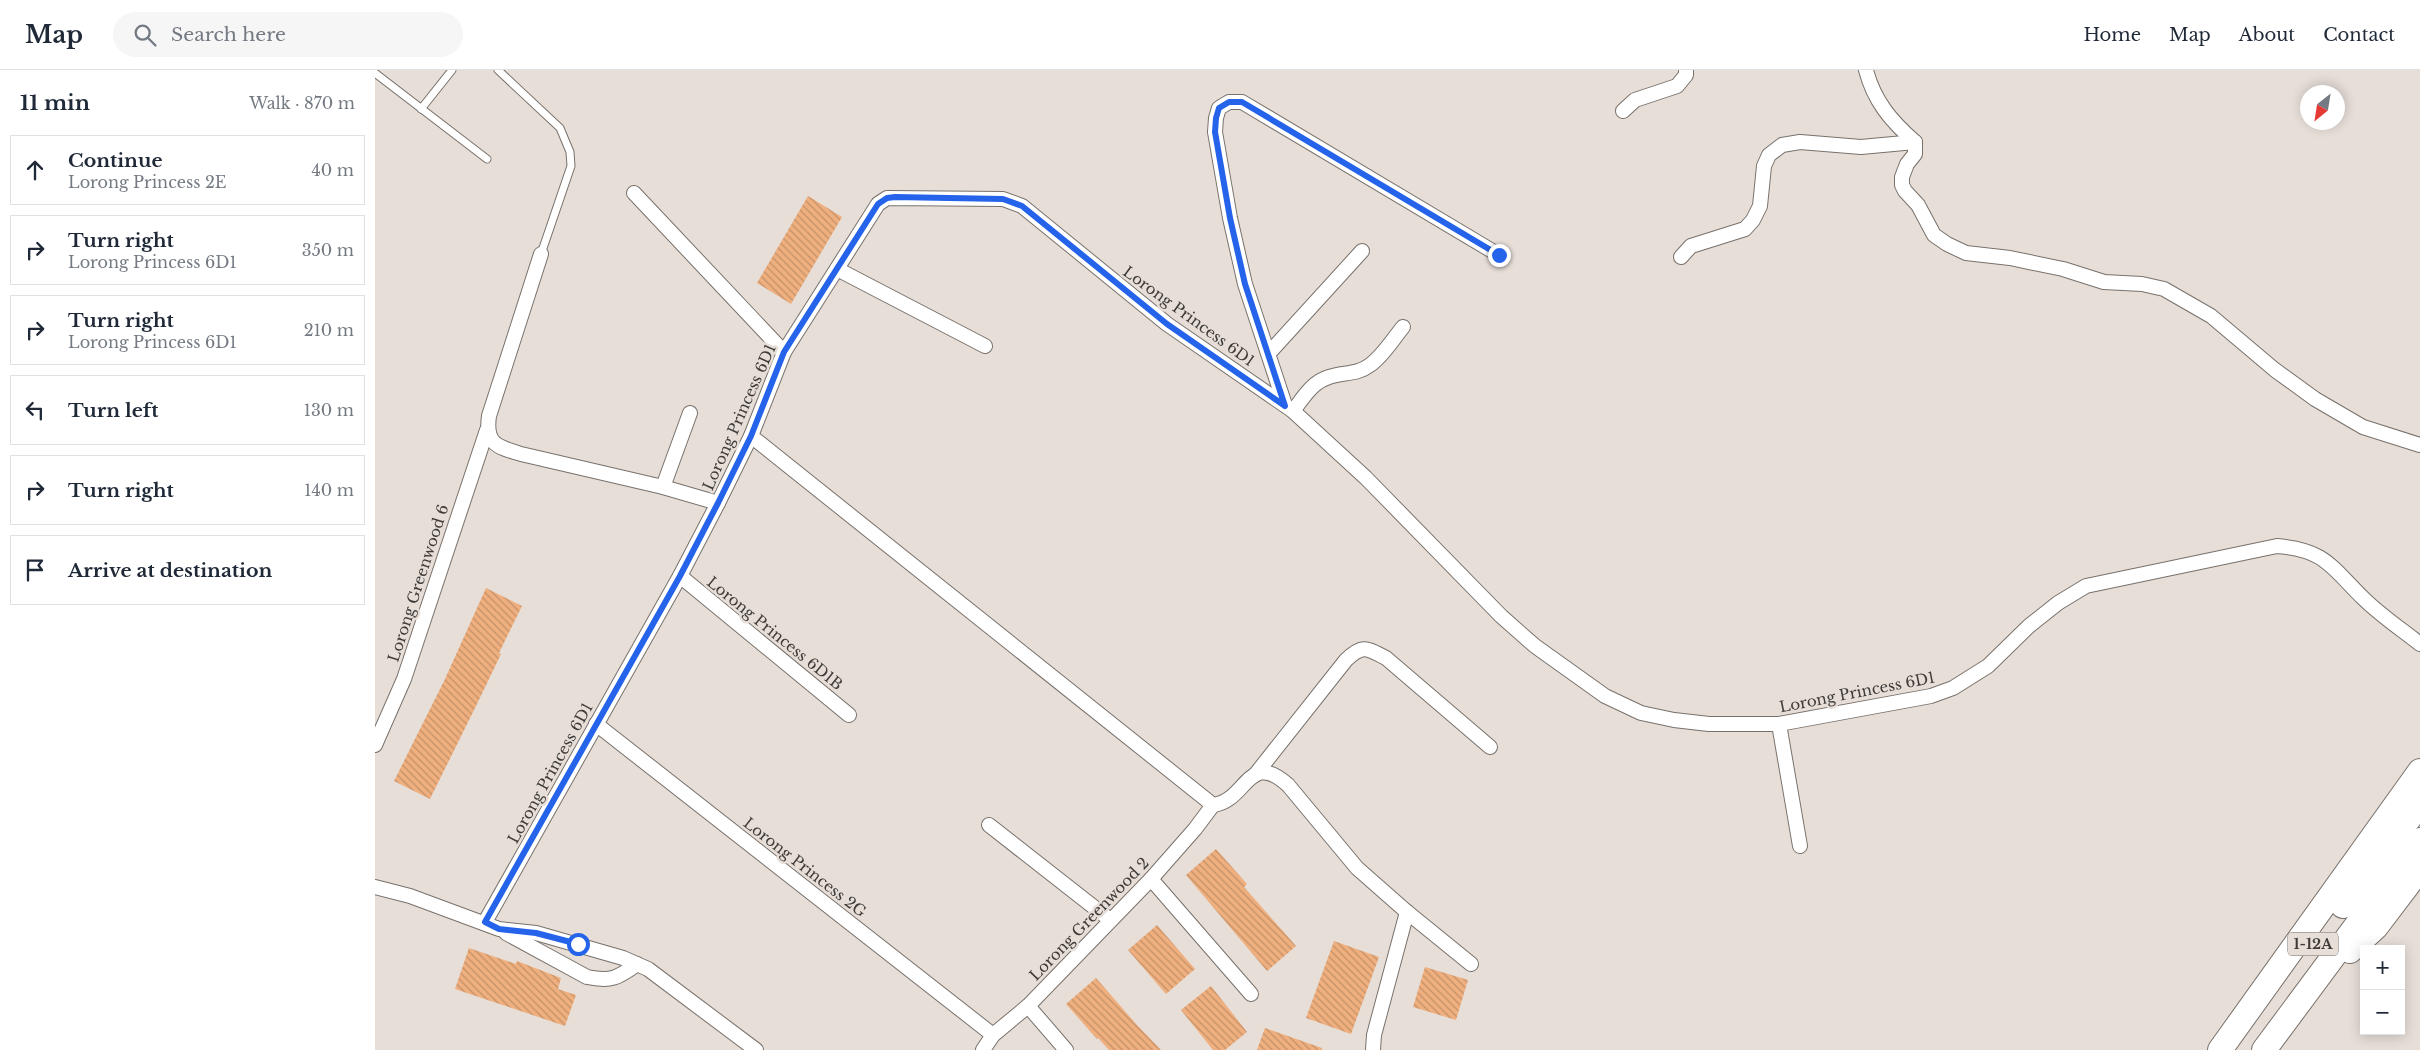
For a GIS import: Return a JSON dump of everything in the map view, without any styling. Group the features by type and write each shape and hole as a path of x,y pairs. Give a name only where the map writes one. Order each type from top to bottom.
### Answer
{"highway":[{"path":"2221,1050 2420,772"},
{"name":"1-12A","path":"2232,1050 2412,849 2420,804"},
{"path":"2264,1050 2412,849"}],"street":[{"path":"1623,111 1635,100 1677,86 1686,75 1686,70"},
{"path":"1866,70 1878,103 1896,126 1915,142 1915,154 1904,170 1902,185 1918,205 1935,235 1947,244 1966,253 2010,258 2063,269 2104,282 2164,289 2211,316 2275,370 2315,399 2363,427 2420,445"},
{"path":"1403,327 1371,365 1358,372 1331,376 1319,381 1289,408 1245,284 1230,218 1215,132 1219,108 1229,102 1242,102 1499,255"},
{"path":"1681,257 1691,246 1745,229 1753,220 1760,206 1769,155 1782,145 1799,142 1861,147 1915,142"},
{"path":"634,193 784,352"},
{"name":"Lorong Princess 6D1","path":"485,922 680,576 751,436 784,352 878,204 887,198 1003,199 1022,206 1167,324 1289,408 1366,478 1501,616 1535,646 1605,696 1641,713 1673,720 1709,724 1779,724 1931,696 1953,688 1988,666 2058,603 2086,586 2277,546 2296,547 2319,555 2336,568 2364,599 2420,644"},
{"path":"1269,353 1362,251"},
{"name":"Lorong Greenwood 6","path":"375,745 404,679 487,430 489,416 541,254"},
{"path":"837,269 985,346"},
{"path":"663,487 691,413"},
{"path":"487,430 492,442 503,448 663,487 718,503"},
{"path":"751,436 1213,805 1226,801 1255,775 1346,660 1357,650 1367,648 1386,658 1490,747"},
{"name":"Lorong Princess 6D1B","path":"680,576 849,715"},
{"name":"Lorong Princess 2G","path":"597,724 993,1035"},
{"path":"1779,724 1800,846"},
{"path":"1255,775 1265,772 1276,774 1289,785 1357,868 1471,964"},
{"name":"Lorong Greenwood 2","path":"983,1050 993,1035 1028,1006 1109,919 1151,878 1195,829 1213,805"},
{"path":"989,825 1109,919"},
{"path":"1151,878 1251,994"},
{"path":"375,887 410,896 485,922 587,977 602,980 618,978 637,964"},
{"path":"1373,1050 1374,1035 1407,912"},
{"path":"499,929 536,933 623,958 648,969 756,1050"},
{"path":"1028,1006 1066,1050"}],"lane":[{"path":"421,109 452,70"},
{"path":"498,70 560,128 570,152 571,166 541,254"},
{"path":"375,73 487,159"}],"building":[{"path":"808,196 842,217 791,304 757,283"},
{"path":"486,588 522,606 499,653 501,654 430,799 394,781 445,679"},
{"path":"1216,849 1247,884 1244,887 1296,946 1267,971 1186,875"},
{"path":"1157,925 1195,969 1166,994 1128,950"},
{"path":"1334,941 1379,957 1351,1034 1306,1018"},
{"path":"469,948 516,964 517,961 561,978 558,989 576,995 565,1026 455,989"},
{"path":"1425,967 1468,980 1456,1020 1413,1007"},
{"path":"1096,978 1161,1050 1109,1050 1097,1039 1066,1004"},
{"path":"1211,986 1247,1032 1225,1050 1213,1050 1181,1010"},
{"path":"1265,1028 1322,1048 1322,1050 1257,1050"}],"route":[{"path":"578,944 536,933 499,929 485,922 680,576 751,436 784,352 878,204 887,198 895,197 1003,199 1022,206 1167,324 1285,406 1245,284 1230,218 1215,132 1219,108 1229,102 1242,102 1499,255"}]}
